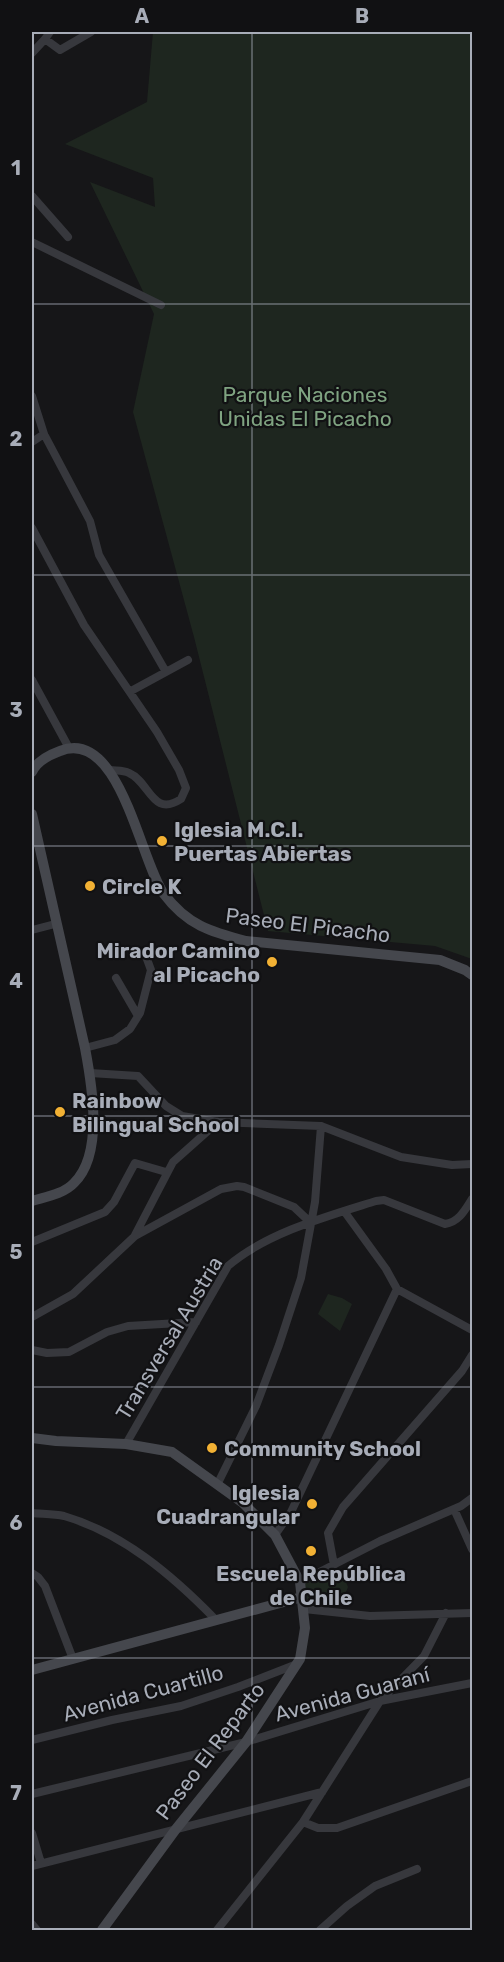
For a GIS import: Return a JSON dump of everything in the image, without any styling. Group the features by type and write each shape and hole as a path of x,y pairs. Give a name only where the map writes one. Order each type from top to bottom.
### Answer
{"street":[{"path":"32,52 50,32"},
{"path":"45,39 60,50 91,32"},
{"path":"32,196 69,237"},
{"path":"32,242 161,305"},
{"path":"32,396 44,434 90,521 99,555 166,672"},
{"path":"32,442 44,434"},
{"path":"32,528 84,625 157,732 186,788 181,799 169,805 162,805 130,773 110,770"},
{"path":"131,692 188,660"},
{"path":"32,680 69,748 42,760 32,770"},
{"name":"Paseo El Picacho","path":"69,748 85,749 94,754 110,770 156,880 165,895 194,924 218,934 246,941 440,960 472,975"},
{"path":"32,814 35,851 85,1048 90,1073 93,1112 92,1148 83,1172 73,1185 50,1196 32,1201"},
{"path":"32,930 55,924"},
{"path":"85,1048 116,1040 130,1029 138,1016 151,970 144,951"},
{"path":"116,978 138,1016"},
{"path":"90,1073 138,1076 166,1106 180,1115 218,1122 321,1126 401,1157 440,1164 472,1164"},
{"path":"135,1236 166,1172 176,1159 218,1122"},
{"path":"218,1483 256,1406 301,1278 315,1202 321,1126"},
{"path":"32,1242 105,1212 114,1202 135,1163 166,1172"},
{"path":"32,1317 73,1294 135,1236 221,1189 237,1186 294,1207 311,1223"},
{"name":"Transversal Austria","path":"126,1444 228,1266 243,1253 311,1223 376,1201 384,1200 445,1224 453,1223 472,1198"},
{"path":"344,1211 386,1269 397,1289 472,1330"},
{"path":"275,1535 291,1512 397,1289"},
{"path":"32,1350 47,1353 69,1352 107,1332 128,1326 196,1322"},
{"path":"334,1565 328,1533 343,1507 455,1379 472,1355"},
{"name":"Paseo El Reparto","path":"32,1438 56,1442 126,1444 172,1452 243,1503 275,1535 300,1582 303,1603 303,1645 297,1664 246,1742 176,1829 102,1930"},
{"path":"300,1582 380,1541 454,1509 472,1498"},
{"path":"454,1509 472,1549"},
{"path":"32,1513 62,1516 107,1533 187,1591 215,1619"},
{"path":"32,1573 45,1586 73,1659"},
{"path":"32,1670 215,1619 303,1603 370,1616 472,1613"},
{"path":"217,1930 303,1822 380,1701 424,1656 446,1613"},
{"name":"Avenida Cuartillo","path":"32,1740 181,1706 297,1664"},
{"name":"Avenida Guaraní","path":"32,1794 246,1742 380,1701 472,1683"},
{"path":"303,1822 318,1828 337,1828 472,1781"},
{"path":"32,1866 322,1792"},
{"path":"32,1833 41,1863"},
{"path":"320,1930 347,1906 375,1886 417,1869"},
{"path":"32,1924 37,1930"}],"green space":[{"name":"Parque Naciones Unidas El Picacho","path":"153,32 472,32 472,959 435,946 268,931 194,637 133,412 154,314 90,182 155,207 153,178 65,144 147,102"},
{"path":"328,1294 352,1304 340,1331 318,1314"},
{"path":"340,1568 348,1587 340,1607 308,1605 304,1583"}],"place":[{"name":"Iglesia M.C.I. Puertas Abiertas","path":"162,841"},
{"name":"Circle K","path":"90,886"},
{"name":"Mirador Camino al Picacho","path":"272,962"},
{"name":"Rainbow Bilingual School","path":"60,1112"},
{"name":"Community School","path":"212,1448"},
{"name":"Iglesia Cuadrangular","path":"312,1504"},
{"name":"Escuela República de Chile","path":"311,1551"}]}
